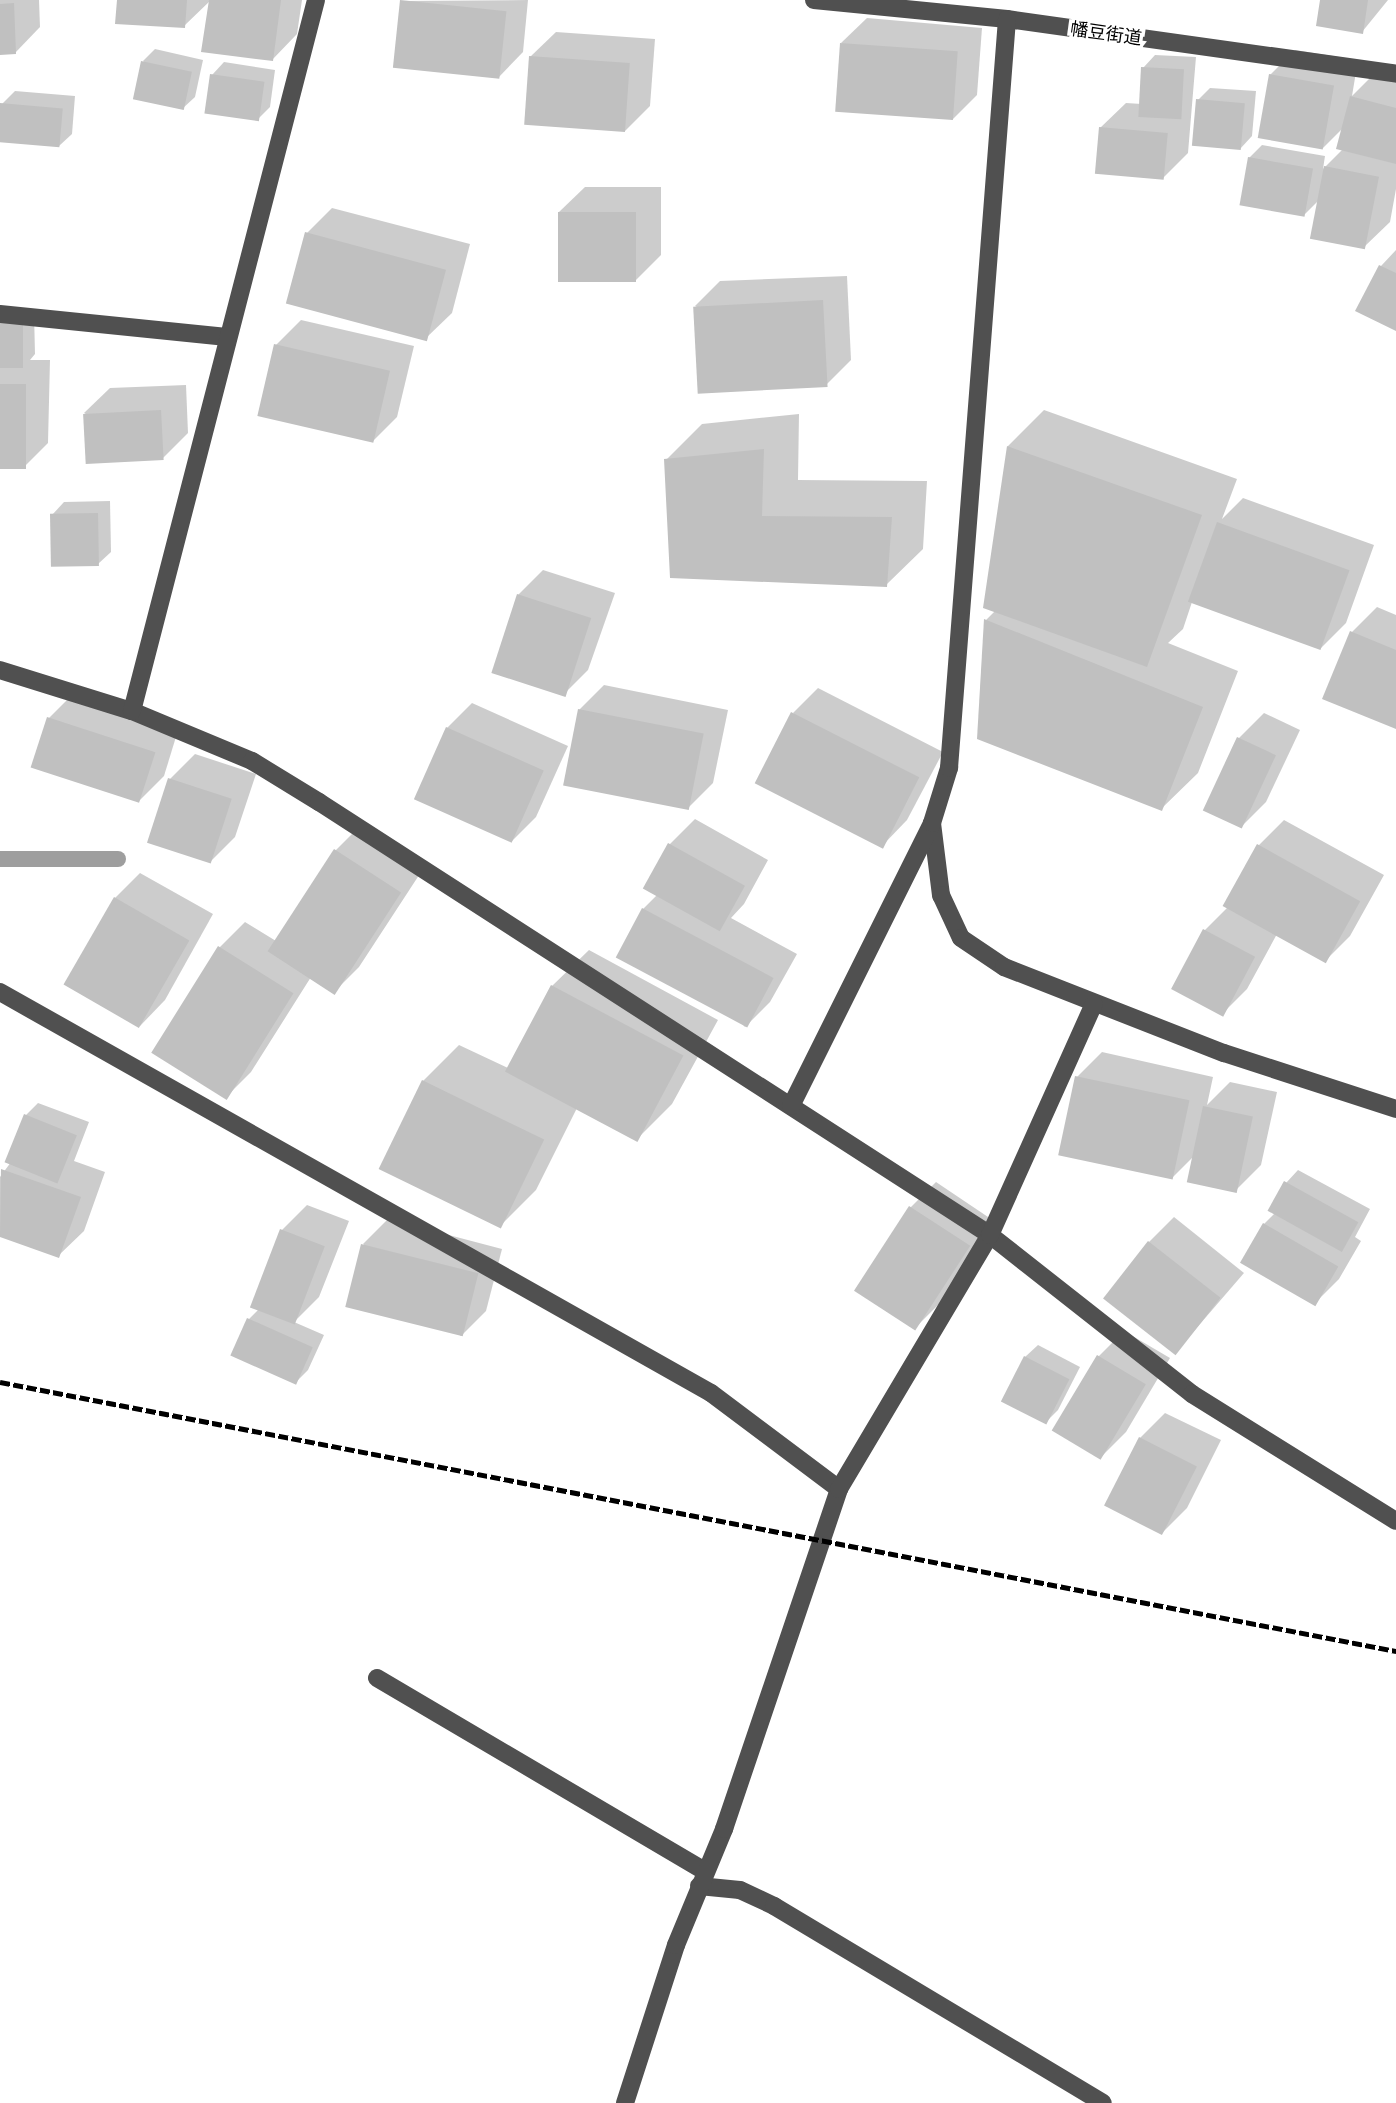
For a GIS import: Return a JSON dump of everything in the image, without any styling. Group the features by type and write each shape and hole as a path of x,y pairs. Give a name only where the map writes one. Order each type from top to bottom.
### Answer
{"street":[{"path":"132,711 316,0"},
{"name":"幡豆街道","path":"814,0 1007,19 1396,74"},
{"path":"791,1106 932,823 950,768 1007,19"},
{"path":"0,314 227,337"},
{"path":"0,670 132,711 263,768 990,1236 1192,1394 1396,1521"},
{"path":"932,823 941,895 961,938 1004,967 1094,1004 1396,1108"},
{"path":"0,992 710,1393 839,1489"},
{"path":"625,2103 702,1879 724,1829 839,1489 990,1236 1094,1004"},
{"path":"377,1678 702,1879 740,1890 774,1906 1103,2103"}],"building":[{"path":"117,0 187,0 185,28 115,24"},
{"path":"209,0 281,0 273,61 201,52"},
{"path":"400,0 506,11 499,79 393,68"},
{"path":"1320,0 1368,0 1363,34 1316,26"},
{"path":"14,3 16,54 0,55 0,4"},
{"path":"840,43 958,51 953,120 835,112"},
{"path":"529,56 630,63 625,132 524,125"},
{"path":"141,61 192,72 184,110 133,99"},
{"path":"1141,67 1184,69 1181,119 1138,117"},
{"path":"210,74 264,82 259,121 204,114"},
{"path":"1269,74 1334,85 1323,149 1258,138"},
{"path":"1350,96 1396,108 1396,164 1336,149"},
{"path":"1196,99 1245,103 1241,150 1192,146"},
{"path":"0,103 63,108 59,147 0,142"},
{"path":"1099,127 1168,133 1164,180 1095,174"},
{"path":"1248,157 1313,168 1304,217 1239,205"},
{"path":"1324,166 1379,177 1365,249 1310,239"},
{"path":"558,212 636,212 636,282 558,282"},
{"path":"305,232 446,270 427,341 286,303"},
{"path":"1379,265 1396,273 1396,331 1355,311"},
{"path":"823,300 828,387 698,394 693,307"},
{"path":"0,323 23,323 23,368 0,368"},
{"path":"274,344 390,371 373,443 257,416"},
{"path":"0,384 26,384 26,469 0,469"},
{"path":"161,410 164,460 86,464 83,414"},
{"path":"1007,446 1202,515 1147,667 983,608"},
{"path":"764,449 762,516 892,517 887,587 670,578 664,459"},
{"path":"98,513 99,566 51,567 50,514"},
{"path":"1217,522 1349,570 1320,650 1188,602"},
{"path":"517,594 591,618 566,697 491,673"},
{"path":"984,619 1203,707 1162,811 977,739"},
{"path":"1350,631 1396,650 1396,729 1322,699"},
{"path":"578,709 704,733 689,810 563,786"},
{"path":"791,712 919,777 883,849 755,783"},
{"path":"47,717 155,752 139,803 31,767"},
{"path":"446,727 544,771 512,843 414,799"},
{"path":"1237,737 1276,755 1242,829 1203,810"},
{"path":"168,778 232,799 211,863 147,843"},
{"path":"668,843 745,886 720,931 643,888"},
{"path":"1257,844 1360,901 1326,963 1223,906"},
{"path":"334,849 401,893 335,995 268,951"},
{"path":"114,897 189,940 139,1028 64,984"},
{"path":"642,908 774,978 747,1027 616,957"},
{"path":"1203,929 1255,957 1223,1017 1171,989"},
{"path":"218,946 293,993 227,1100 151,1053"},
{"path":"551,985 683,1055 637,1142 505,1072"},
{"path":"1075,1076 1189,1100 1173,1180 1058,1155"},
{"path":"422,1080 544,1140 501,1229 379,1169"},
{"path":"1203,1106 1253,1117 1237,1193 1187,1182"},
{"path":"24,1114 77,1135 57,1184 5,1162"},
{"path":"1,1169 81,1197 59,1258 0,1237"},
{"path":"1284,1181 1358,1222 1342,1252 1268,1211"},
{"path":"909,1206 970,1246 915,1330 854,1291"},
{"path":"1263,1223 1338,1266 1315,1306 1240,1263"},
{"path":"280,1229 325,1246 295,1325 250,1307"},
{"path":"1148,1241 1220,1298 1176,1355 1103,1299"},
{"path":"361,1244 478,1273 463,1336 345,1307"},
{"path":"247,1318 313,1347 296,1385 230,1355"},
{"path":"1097,1355 1146,1384 1101,1460 1052,1430"},
{"path":"1024,1356 1069,1379 1046,1425 1001,1401"},
{"path":"1139,1437 1197,1467 1162,1535 1104,1506"}],"waterway":[{"path":"0,859 118,859"}],"railway":[{"path":"0,1382 1396,1651"}]}
